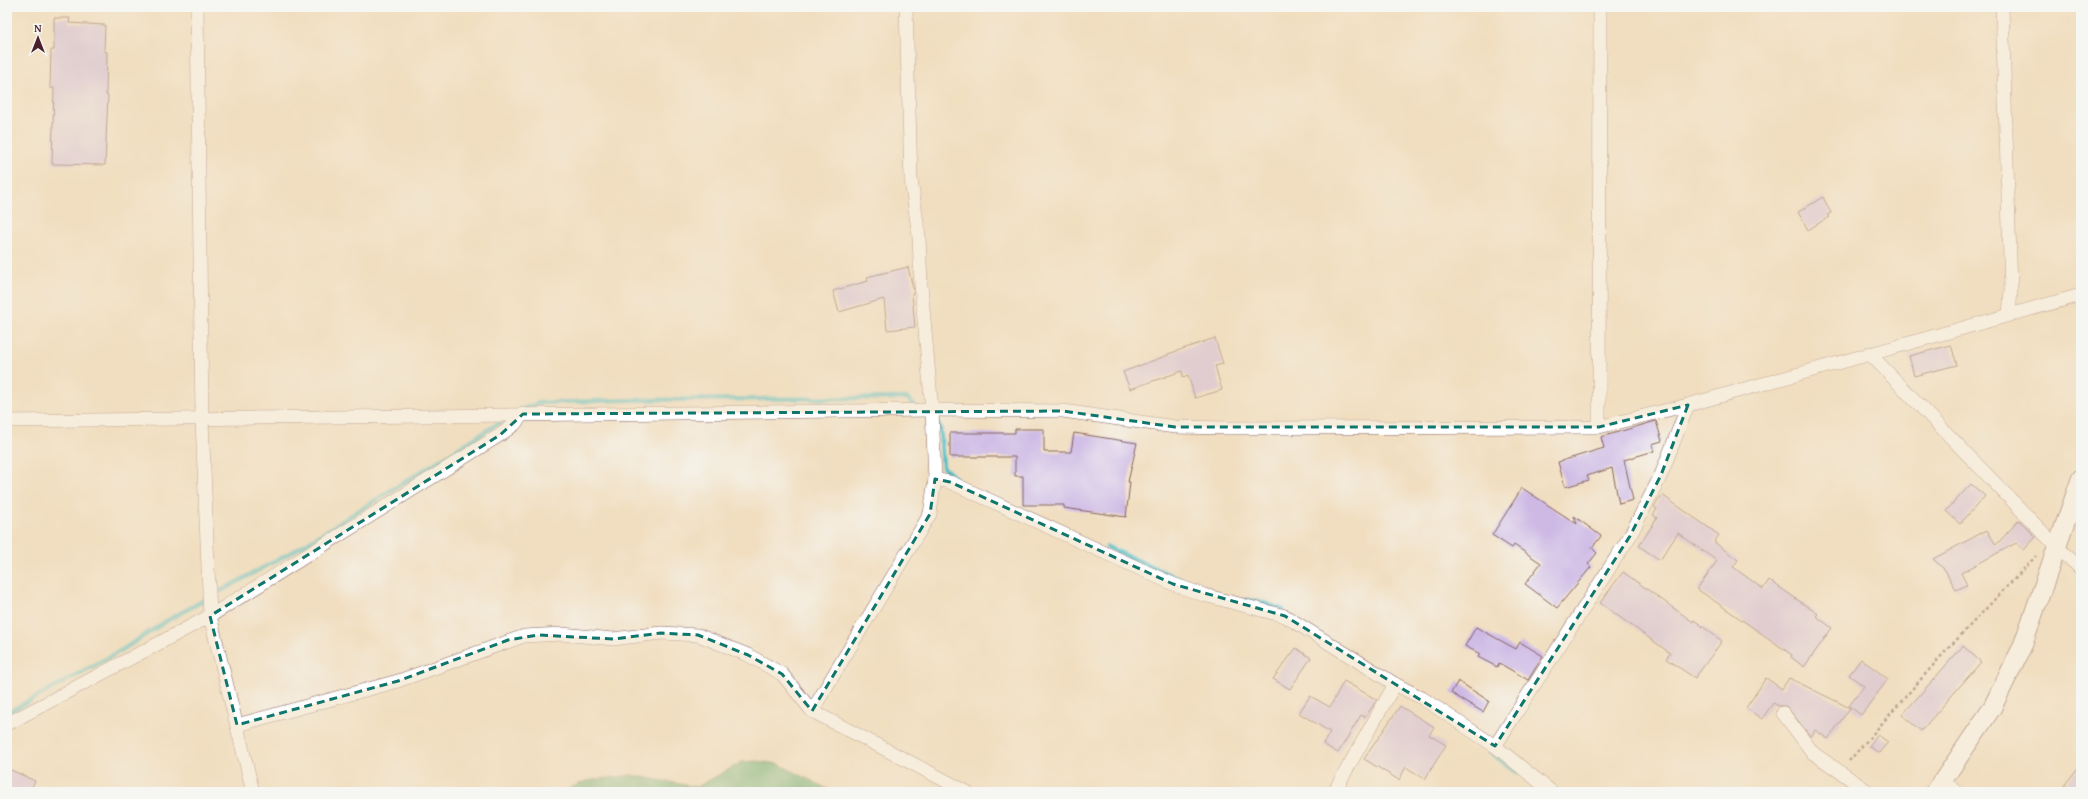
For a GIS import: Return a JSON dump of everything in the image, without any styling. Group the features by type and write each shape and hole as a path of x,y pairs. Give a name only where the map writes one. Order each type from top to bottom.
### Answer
{"street":[{"path":"197,7 202,420 210,616 253,792"},
{"path":"812,711 930,514 935,479 932,410 922,285 920,237 911,179 906,7"},
{"path":"1599,426 1600,7"},
{"path":"2002,7 2010,274 2009,315"},
{"path":"7,422 523,414 932,410 1063,411 1175,426 1229,428 1599,426 1688,404 2081,295"},
{"path":"1869,353 2081,569"},
{"path":"1495,746 1630,536 1661,475 1688,404"},
{"path":"7,724 210,616 500,435 515,424 523,414"},
{"path":"1945,788 1992,708 2022,647 2054,543 2081,478"},
{"path":"935,479 950,482 1173,584 1212,597 1285,616 1394,684 1422,698 1495,746 1552,792"},
{"path":"237,724 398,681 508,640 538,635 562,634 614,640 661,633 698,635 748,655 782,674 812,711 967,792"},
{"path":"1334,792 1394,684"},
{"path":"1783,713 1813,753 1869,792"}],"path":[{"path":"1839,772 1943,654 2054,543"}],"highlighted area":[{"path":"1688,405 1661,475 1630,536 1495,746 1285,616 1173,584 950,482 935,479 930,514 812,711 782,674 748,655 698,635 661,633 613,639 538,635 508,640 398,681 237,725 210,616 500,435 523,414 1063,411 1175,427 1599,427"}],"green space":[{"path":"757,761 779,764 833,792 562,792 586,781 631,775 697,787 742,762"}],"building":[{"path":"54,18 70,18 69,23 105,25 104,51 107,52 106,95 108,95 105,165 52,164 54,88 50,88 51,50 54,50"},
{"path":"1823,197 1831,213 1827,215 1829,217 1808,230 1798,212"},
{"path":"908,267 914,292 912,294 915,327 887,330 884,299 839,312 833,291 868,281 867,277"},
{"path":"1215,338 1223,364 1215,366 1222,390 1195,398 1188,375 1183,377 1182,371 1130,389 1123,372 1168,354"},
{"path":"1951,345 1957,365 1914,376 1909,356"},
{"path":"1656,421 1662,441 1652,444 1654,451 1624,460 1633,500 1619,504 1612,468 1587,476 1589,480 1565,487 1558,462 1604,448 1601,437"},
{"path":"1015,429 1044,429 1044,452 1071,452 1074,433 1137,443 1128,482 1130,482 1126,517 1064,508 1064,505 1023,505 1023,476 1015,476 1015,457 950,457 950,433 1015,433"},
{"path":"1971,484 1985,496 1960,524 1946,511"},
{"path":"1522,488 1577,524 1574,516 1601,536 1592,548 1597,553 1588,564 1591,567 1557,608 1525,584 1541,563 1514,545 1512,548 1492,535"},
{"path":"1662,495 1719,535 1714,542 1738,560 1733,567 1763,589 1769,580 1818,614 1816,616 1832,628 1804,667 1791,657 1792,655 1697,589 1717,561 1678,533 1660,560 1639,546 1657,518 1653,515 1657,509 1654,507"},
{"path":"2019,520 2036,537 2024,550 2016,543 1961,573 1967,585 1956,590 1945,570 1933,559 1987,530 1996,545"},
{"path":"1623,572 1693,622 1694,620 1722,641 1695,678 1666,659 1670,653 1600,603"},
{"path":"1476,627 1516,649 1520,642 1543,656 1528,680 1499,663 1497,667 1478,657 1480,654 1465,646"},
{"path":"1963,646 1981,662 1921,731 1902,715"},
{"path":"1296,648 1311,658 1290,689 1273,679"},
{"path":"1861,659 1888,679 1861,715 1849,706 1864,686 1849,675"},
{"path":"1766,678 1782,689 1789,678 1850,708 1828,739 1815,730 1811,737 1786,706 1779,706 1773,703 1762,719 1746,708"},
{"path":"1344,681 1377,700 1365,717 1361,715 1338,753 1323,744 1330,732 1299,713 1310,696 1330,707"},
{"path":"1458,681 1489,701 1483,712 1451,693"},
{"path":"1400,706 1434,727 1429,735 1446,745 1425,779 1406,767 1399,780 1364,759"},
{"path":"1878,735 1888,742 1879,753 1869,746"},
{"path":"2081,764 2081,783 2074,792 2059,792"},
{"path":"11,770 35,781 29,792 7,792 7,778"}],"waterway":[{"path":"520,410 538,403 625,400 907,398 917,408"},
{"path":"7,713 122,650 168,620 299,548 507,418"},
{"path":"935,423 940,427 943,467 956,479"},
{"path":"1107,547 1188,583"},
{"path":"1246,600 1260,602 1283,610"},
{"path":"1490,746 1489,752 1518,773"}]}
